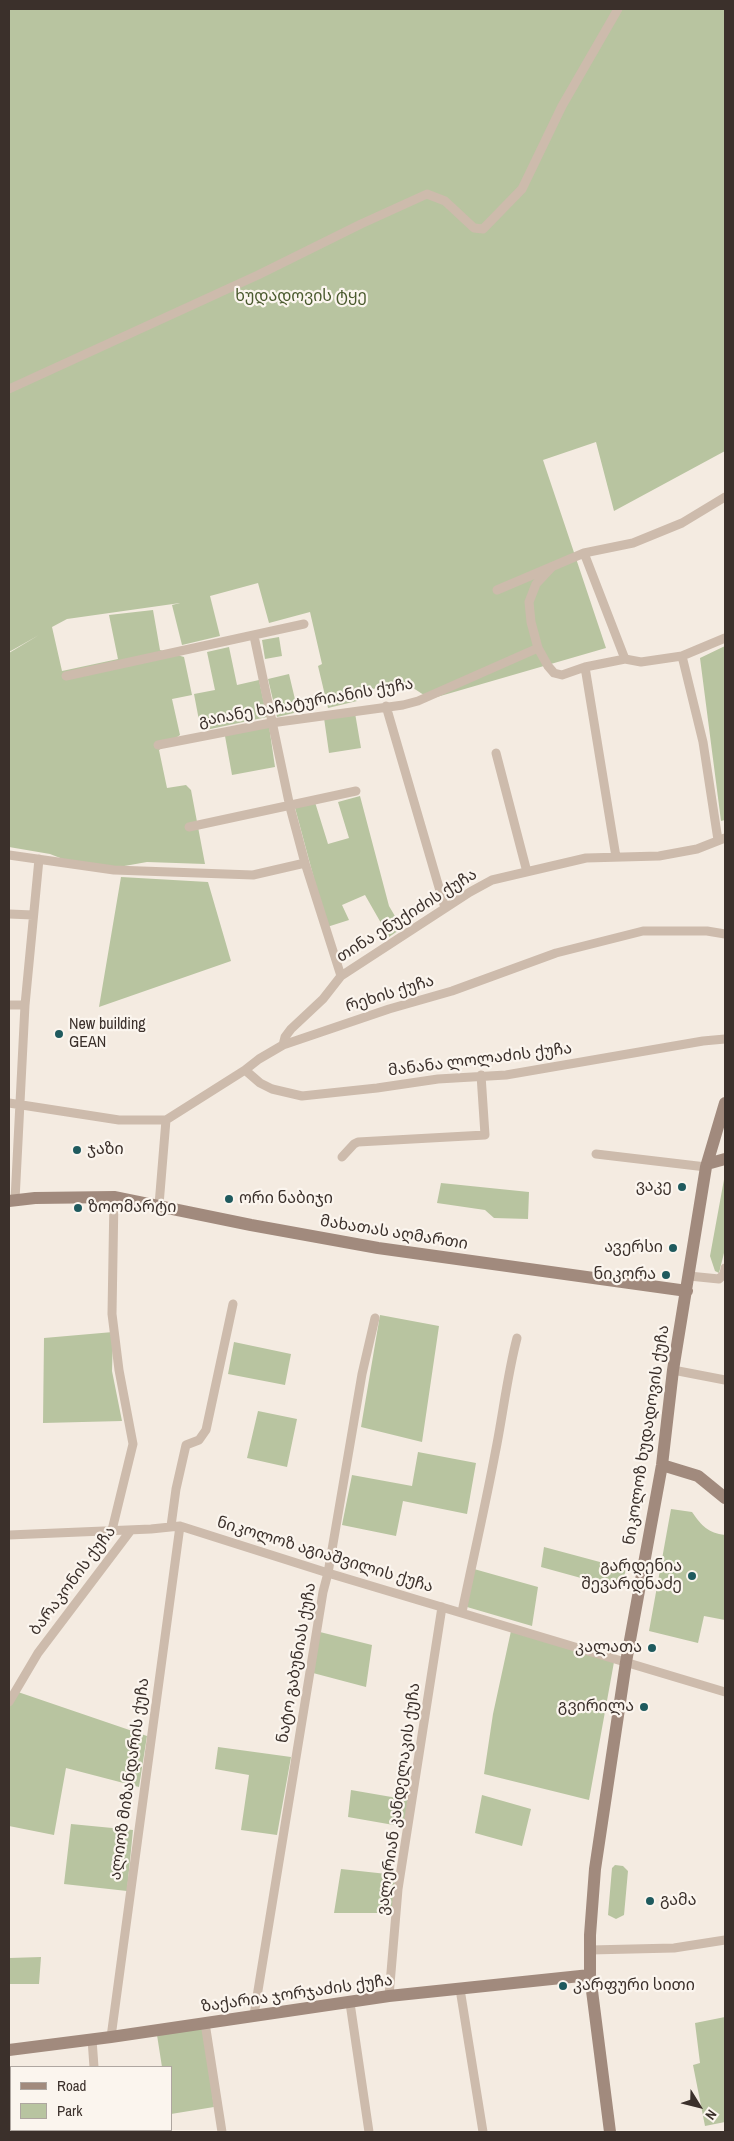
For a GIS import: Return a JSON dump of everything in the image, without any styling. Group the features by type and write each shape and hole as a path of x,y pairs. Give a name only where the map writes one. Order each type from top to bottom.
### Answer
{"main road":[{"name":"ნიკოლოზ ხუდადოვის ქუჩა","path":"610,2132 590,1975 595,1869 626,1662 662,1465 674,1370 706,1166 725,1102"},
{"path":"706,1166 725,1159"},
{"name":"მახათას აღმართი","path":"12,1201 35,1198 114,1197 243,1224 378,1248 687,1291"},
{"path":"662,1465 698,1476 725,1498"},
{"name":"ზაქარია ჯორჯაძის ქუჩა","path":"9,2050 389,1996 590,1975"}],"street":[{"path":"9,389 258,275 427,194 445,201 474,228 483,229 522,190 562,106 618,9"},
{"path":"497,590 584,553 633,543 682,523 725,497"},
{"path":"584,553 626,659"},
{"path":"552,567 536,584 529,602 531,622 538,648 554,673 562,675 584,667 626,659 641,662 682,656 725,638"},
{"path":"66,676 304,624"},
{"path":"254,636 290,807 305,864 341,976"},
{"name":"გაიანე ხაჩატურიანის ქუჩა","path":"158,745 271,722 418,701 538,648"},
{"path":"682,656 703,742 722,839"},
{"path":"584,667 616,857"},
{"path":"386,706 445,908"},
{"path":"496,753 527,872"},
{"path":"189,828 356,792"},
{"name":"თინა ენუქიძის ქუჩა","path":"283,1045 291,1029 323,999 341,976 445,908 492,880 586,858 660,856 697,848 722,839"},
{"path":"9,855 114,870 253,874 305,864"},
{"path":"12,1201 20,1104 25,1005 39,859"},
{"path":"9,914 33,915"},
{"name":"რეხის ქუჩა","path":"166,1120 283,1045 389,1009 452,991 556,953 643,931 706,931 725,934"},
{"path":"9,1005 25,1005"},
{"name":"მანანა ლოლაძის ქუჩა","path":"245,1070 266,1086 302,1096 438,1079 506,1075 702,1041 725,1039"},
{"path":"342,1157 358,1142 485,1135 481,1075"},
{"path":"9,1103 119,1120 166,1120 159,1205"},
{"path":"596,1154 706,1166"},
{"path":"112,1530 133,1444 119,1370 112,1314 114,1197"},
{"path":"689,1276 720,1278 724,1274 725,1268"},
{"name":"ალიოზ მიზანდარის ქუჩა","path":"111,2037 175,1526 176,1489 186,1445 199,1440 206,1430 233,1304"},
{"name":"ნატო გაბუნიას ქუჩა","path":"254,2015 323,1592 328,1573 362,1374 375,1318"},
{"path":"462,1612 495,1457 508,1387 509,1370 517,1338"},
{"path":"674,1370 725,1380"},
{"name":"ნიკოლოზ აგიაშვილის ქუჩა","path":"9,1535 131,1530 175,1526 725,1692"},
{"name":"ბარაკონის ქუჩა","path":"9,1702 38,1653 131,1530"},
{"name":"ვალერიან კანდელაკის ქუჩა","path":"389,1996 398,1889 442,1607"},
{"path":"590,1950 674,1948 725,1940"},
{"path":"460,1989 484,2132"},
{"path":"350,2003 369,2132"},
{"path":"205,2023 222,2132"},
{"path":"92,2039 94,2066"}],"green space":[{"name":"ხუდადოვის ტყე","path":"9,9 725,9 725,451 614,511 596,442 543,460 606,648 430,699 404,682 359,692 357,701 328,708 318,666 322,664 310,612 269,623 258,583 210,596 220,636 182,645 172,605 180,603 67,619 52,627 62,671 118,659 109,615 153,610 160,650 184,657 192,695 172,699 180,735 159,750 167,788 186,785 191,790 205,864 147,862 113,868 73,863 50,854 9,847 9,653 39,635 9,652"},
{"path":"279,637 282,656 265,659 262,640"},
{"path":"725,646 725,820 721,821 700,658"},
{"path":"229,647 237,685 259,680 267,717 201,731 194,694 215,690 207,652"},
{"path":"289,674 298,712 277,717 268,679"},
{"path":"355,713 361,748 329,753 324,718"},
{"path":"269,726 275,767 232,775 225,736"},
{"path":"360,796 389,906 402,928 389,937 365,895 342,905 349,920 327,927 294,804 314,799 328,844 349,838 338,802"},
{"path":"121,877 208,882 231,961 99,1007"},
{"path":"725,1174 725,1249 719,1273 715,1271 710,1256"},
{"path":"441,1183 529,1192 528,1219 494,1218 485,1210 437,1203"},
{"path":"380,1315 439,1326 422,1442 361,1427"},
{"path":"113,1332 112,1371 122,1421 43,1423 44,1338"},
{"path":"234,1342 291,1354 285,1385 228,1374"},
{"path":"258,1411 297,1419 287,1467 247,1458"},
{"path":"418,1452 476,1463 467,1514 403,1501 396,1536 342,1525 352,1475 412,1486"},
{"name":"გარდენია შევარდნაძე","path":"671,1509 692,1512 706,1528 714,1533 725,1535 725,1620 704,1616 698,1643 649,1631"},
{"path":"544,1547 626,1569 621,1589 541,1567"},
{"path":"474,1569 538,1587 532,1626 467,1607"},
{"path":"511,1631 614,1662 589,1800 484,1774 493,1714"},
{"path":"320,1632 372,1645 366,1687 313,1673"},
{"path":"18,1692 147,1736 139,1787 66,1768 54,1835 9,1826 9,1708"},
{"path":"218,1747 291,1757 277,1835 241,1830 249,1775 215,1769"},
{"path":"351,1790 409,1800 405,1827 348,1817"},
{"path":"482,1795 531,1809 522,1846 475,1833"},
{"path":"71,1824 133,1830 127,1891 64,1884"},
{"path":"615,1865 623,1866 628,1871 624,1915 616,1919 608,1915 612,1868"},
{"path":"341,1869 396,1875 392,1913 334,1913"},
{"path":"41,1957 39,1984 9,1984 9,1958"},
{"path":"725,2017 725,2122 705,2126 693,2065 700,2063 695,2023"},
{"path":"203,2028 214,2107 172,2114 172,2066 162,2066 157,2035"}],"place":[{"name":"New building GEAN","path":"59,1034"},
{"name":"ჯაზი","path":"77,1150"},
{"name":"ვაკე","path":"682,1187"},
{"name":"ორი ნაბიჯი","path":"229,1199"},
{"name":"ზოომარტი","path":"78,1208"},
{"name":"ავერსი","path":"673,1248"},
{"name":"ნიკორა","path":"666,1275"},
{"name":"გარდენია შევარდნაძე","path":"692,1576"},
{"name":"კალათა","path":"652,1648"},
{"name":"გვირილა","path":"644,1707"},
{"name":"გამა","path":"650,1901"},
{"name":"კარფური სითი","path":"563,1986"}]}
